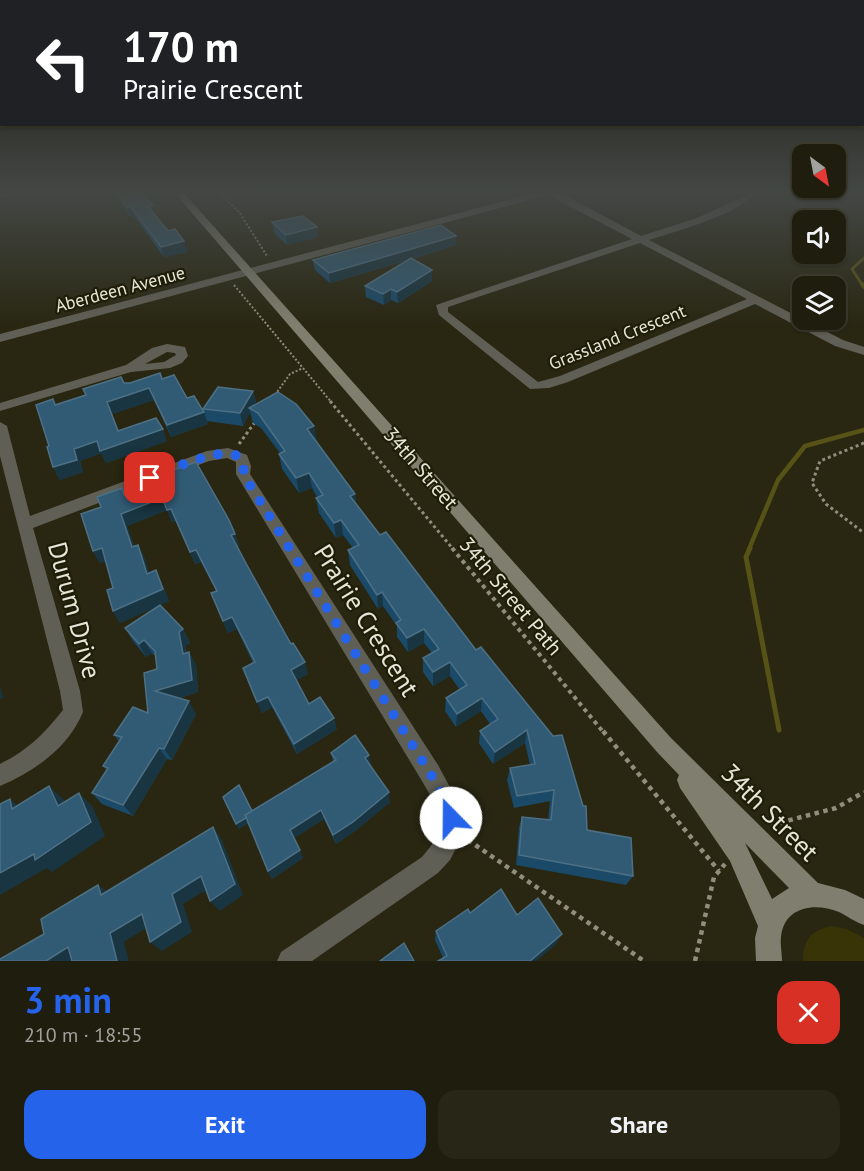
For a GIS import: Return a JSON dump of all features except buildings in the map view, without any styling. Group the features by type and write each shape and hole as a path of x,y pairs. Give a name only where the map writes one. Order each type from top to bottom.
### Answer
{"street":[{"name":"34th Street","path":"217,236 664,745 811,893"},
{"path":"247,270 368,236"},
{"path":"247,270 380,236"},
{"path":"634,236 839,343 864,351"},
{"path":"640,239 649,236"},
{"name":"Grassland Crescent","path":"640,239 442,304 443,313 535,386 564,379 755,300"},
{"name":"Aberdeen Avenue","path":"0,338 247,270"},
{"path":"0,407 130,368"},
{"name":"Durum Drive","path":"0,426 24,525 70,691 73,712 56,735 32,759 0,776"},
{"name":"Prairie Crescent","path":"24,525 207,456 220,453 236,455 242,459 243,474 430,773 448,805 454,830"},
{"name":"34th Street","path":"664,745 738,853 770,923"},
{"path":"290,961 430,865 444,851 454,830"},
{"path":"769,961 766,945 770,923 779,907 793,897 811,893 830,895 859,905"}],"path":[{"path":"253,236 270,262"},
{"name":"34th Street Path","path":"234,285 719,871"},
{"path":"271,401 290,374 303,368"},
{"path":"238,445 258,419"},
{"path":"864,443 820,462 816,467 812,483 826,504 864,533"},
{"path":"454,830 644,961"}],"shaded area":[{"path":"832,926 847,929 864,938 864,961 803,961 805,947 810,937 819,930"}],"waterway":[{"path":"863,286 852,269 864,258"},
{"path":"749,549 778,480 805,446 864,430"},
{"path":"750,548 746,557 779,730"}],"route":[{"path":"150,478 220,453 236,455 242,459 243,474 430,773 448,805 451,818"}]}
